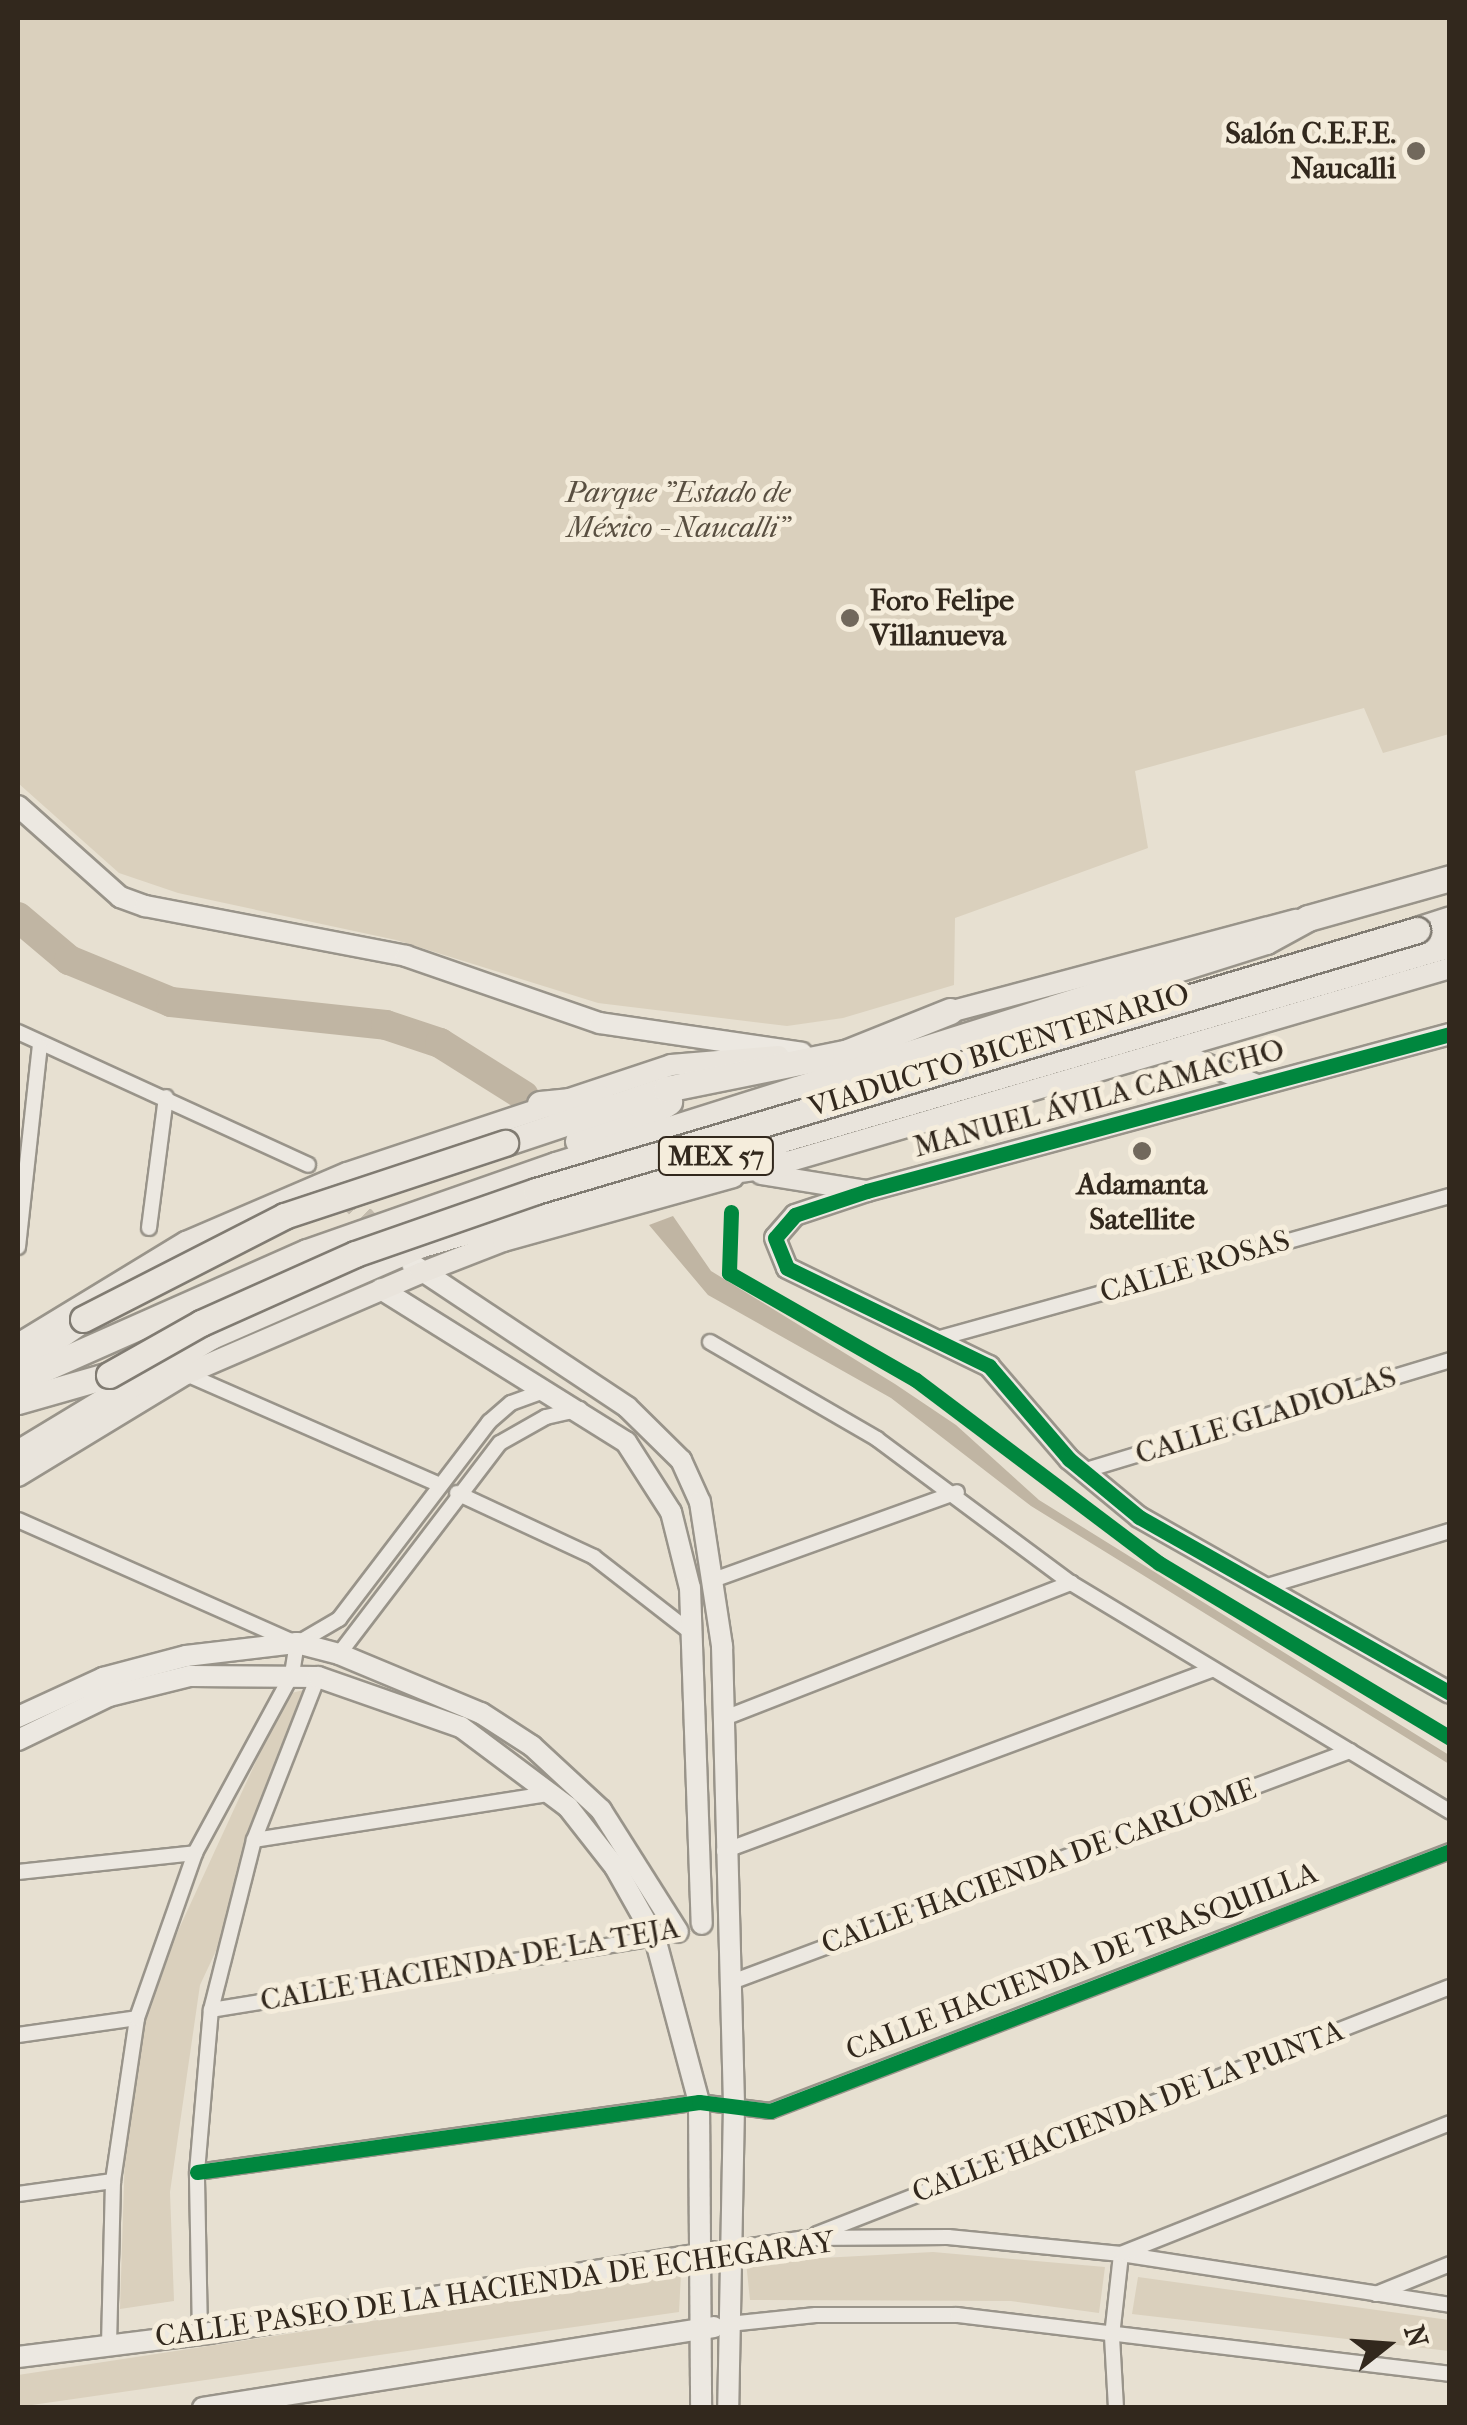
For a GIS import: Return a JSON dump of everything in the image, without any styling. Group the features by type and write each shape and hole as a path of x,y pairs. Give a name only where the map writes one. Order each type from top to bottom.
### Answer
{"highway":[{"name":"MEX 57","path":"18,1380 306,1252 556,1165 947,1046 1266,942 1308,918 1450,878"},
{"name":"VIADUCTO BICENTENARIO","path":"18,1450 109,1376 201,1323 355,1254 536,1191 1450,920"},
{"name":"MEX 57","path":"18,1450 211,1336 365,1266 500,1219 1450,944"},
{"path":"18,1364 132,1291 284,1216 603,1114 806,1064 950,1011"},
{"path":"667,1096 909,1044 947,1046"},
{"path":"540,1104 603,1114"},
{"path":"556,1165 603,1114"},
{"path":"500,1219 554,1212 728,1169 784,1164"},
{"name":"VIADUCTO BICENTENARIO","path":"18,1401 109,1376"}],"main road":[{"path":"18,806 120,897 144,906 406,956 600,1023 802,1052"},
{"path":"18,1344 186,1242 540,1104 671,1064 802,1052 1201,940 1308,918"},
{"path":"18,1476 186,1374 381,1290 410,1261 503,1241 784,1164 1450,968"},
{"name":"MANUEL ÁVILA CAMACHO","path":"940,1338 787,1268 775,1238 795,1215 867,1191 1450,1034"},
{"path":"1172,1050 1257,1085"},
{"path":"749,1173 867,1191"},
{"path":"410,1261 627,1407 681,1460 700,1502 716,1578 734,2106 728,2408"},
{"path":"381,1290 582,1409 626,1442 652,1478 682,1550 692,1634 702,1924"},
{"path":"940,1338 989,1366 1083,1471 1139,1517 1450,1693"},
{"path":"652,1478 681,1460"},
{"path":"18,1718 103,1678 186,1656 297,1643 338,1654 481,1713 572,1778 638,1861 678,1932"},
{"path":"18,1740 109,1696 174,1680 292,1674 362,1688 462,1727 553,1793 616,1868 656,1938 699,2102 704,2254 701,2408"},
{"name":"CALLE HACIENDA DE LA TEJA","path":"656,1938 726,1916"},
{"name":"CALLE PASEO DE LA HACIENDA DE ECHEGARAY","path":"18,2357 200,2334 730,2249"},
{"path":"204,2407 729,2324"}],"street":[{"path":"18,1032 40,1046 166,1098 308,1165"},
{"path":"18,1247 40,1046"},
{"path":"149,1228 166,1098"},
{"name":"CALLE ROSAS","path":"940,1338 1450,1196"},
{"path":"710,1342 957,1492 1071,1583 1450,1812"},
{"name":"CALLE GLADIOLAS","path":"1083,1471 1450,1360"},
{"path":"186,1374 436,1484"},
{"path":"297,1643 338,1619 436,1484 511,1402 549,1390"},
{"path":"338,1654 457,1493 522,1427 582,1409"},
{"path":"716,1578 957,1492"},
{"path":"457,1493 594,1556 692,1634"},
{"path":"18,1520 297,1643"},
{"path":"1261,1588 1450,1531"},
{"path":"722,1719 1071,1583"},
{"path":"109,2345 113,2181 137,2018 195,1852 292,1674 297,1643"},
{"path":"362,1688 370,1666"},
{"path":"724,1850 1211,1670"},
{"path":"200,2334 197,2172 212,2010 254,1840 318,1677"},
{"name":"CALLE HACIENDA DE CARLOME","path":"729,1983 1350,1751"},
{"path":"254,1840 553,1793"},
{"path":"18,1872 195,1852"},
{"name":"CALLE HACIENDA DE TRASQUILLA","path":"197,2172 699,2102 770,2111 1450,1852"},
{"name":"CALLE HACIENDA DE LA TEJA","path":"212,2010 656,1938"},
{"name":"CALLE HACIENDA DE LA PUNTA","path":"806,2238 1450,1986"},
{"path":"18,2036 137,2018"},
{"path":"1116,2408 1112,2336 1121,2254 1450,2123"},
{"path":"18,2194 113,2181"},
{"name":"CALLE PASEO DE LA HACIENDA DE ECHEGARAY","path":"730,2249 806,2238 948,2237 1121,2254 1450,2304"},
{"path":"1373,2295 1450,2264"},
{"path":"729,2324 816,2315 957,2315 1450,2374"}],"green space":[{"name":"Parque \"Estado de México - Naucalli\"","path":"18,18 1449,18 1449,734 1383,753 1364,708 1135,771 1148,848 955,918 954,985 843,1018 787,1026 598,1003 396,940 178,893 119,873 18,783"},
{"path":"317,1687 236,1872 238,1904 200,1985 170,2192 174,2301 120,2309 126,2120 149,1994 287,1694"},
{"path":"933,2252 1105,2267 1099,2313 1011,2301 750,2300 746,2262"},
{"path":"681,2274 679,2312 18,2407 18,2375"},
{"path":"1138,2277 1449,2320 1449,2351 1132,2314"}],"shaded area":[{"path":"673,1216 711,1271 895,1384 956,1425 1039,1500 1449,1755 1449,1764 1031,1506 891,1398 708,1295 649,1225"}],"waterway":[{"path":"18,917 69,960 171,1002 386,1025 440,1043 524,1096"}],"tunnel":[{"path":"343,1193 383,1237"}],"cycle path":[{"path":"1450,1034 867,1191 795,1215 775,1238 787,1268 989,1366 1069,1459 1139,1517 1450,1693"},
{"path":"731,1212 729,1273 916,1380 1159,1563 1450,1738"},
{"path":"197,2172 699,2102 770,2111 1450,1851"}],"place":[{"name":"Salón C.E.F.E. Naucalli","path":"1416,151"},
{"name":"Foro Felipe Villanueva","path":"850,618"},
{"name":"Adamanta Satellite","path":"1142,1151"}]}
